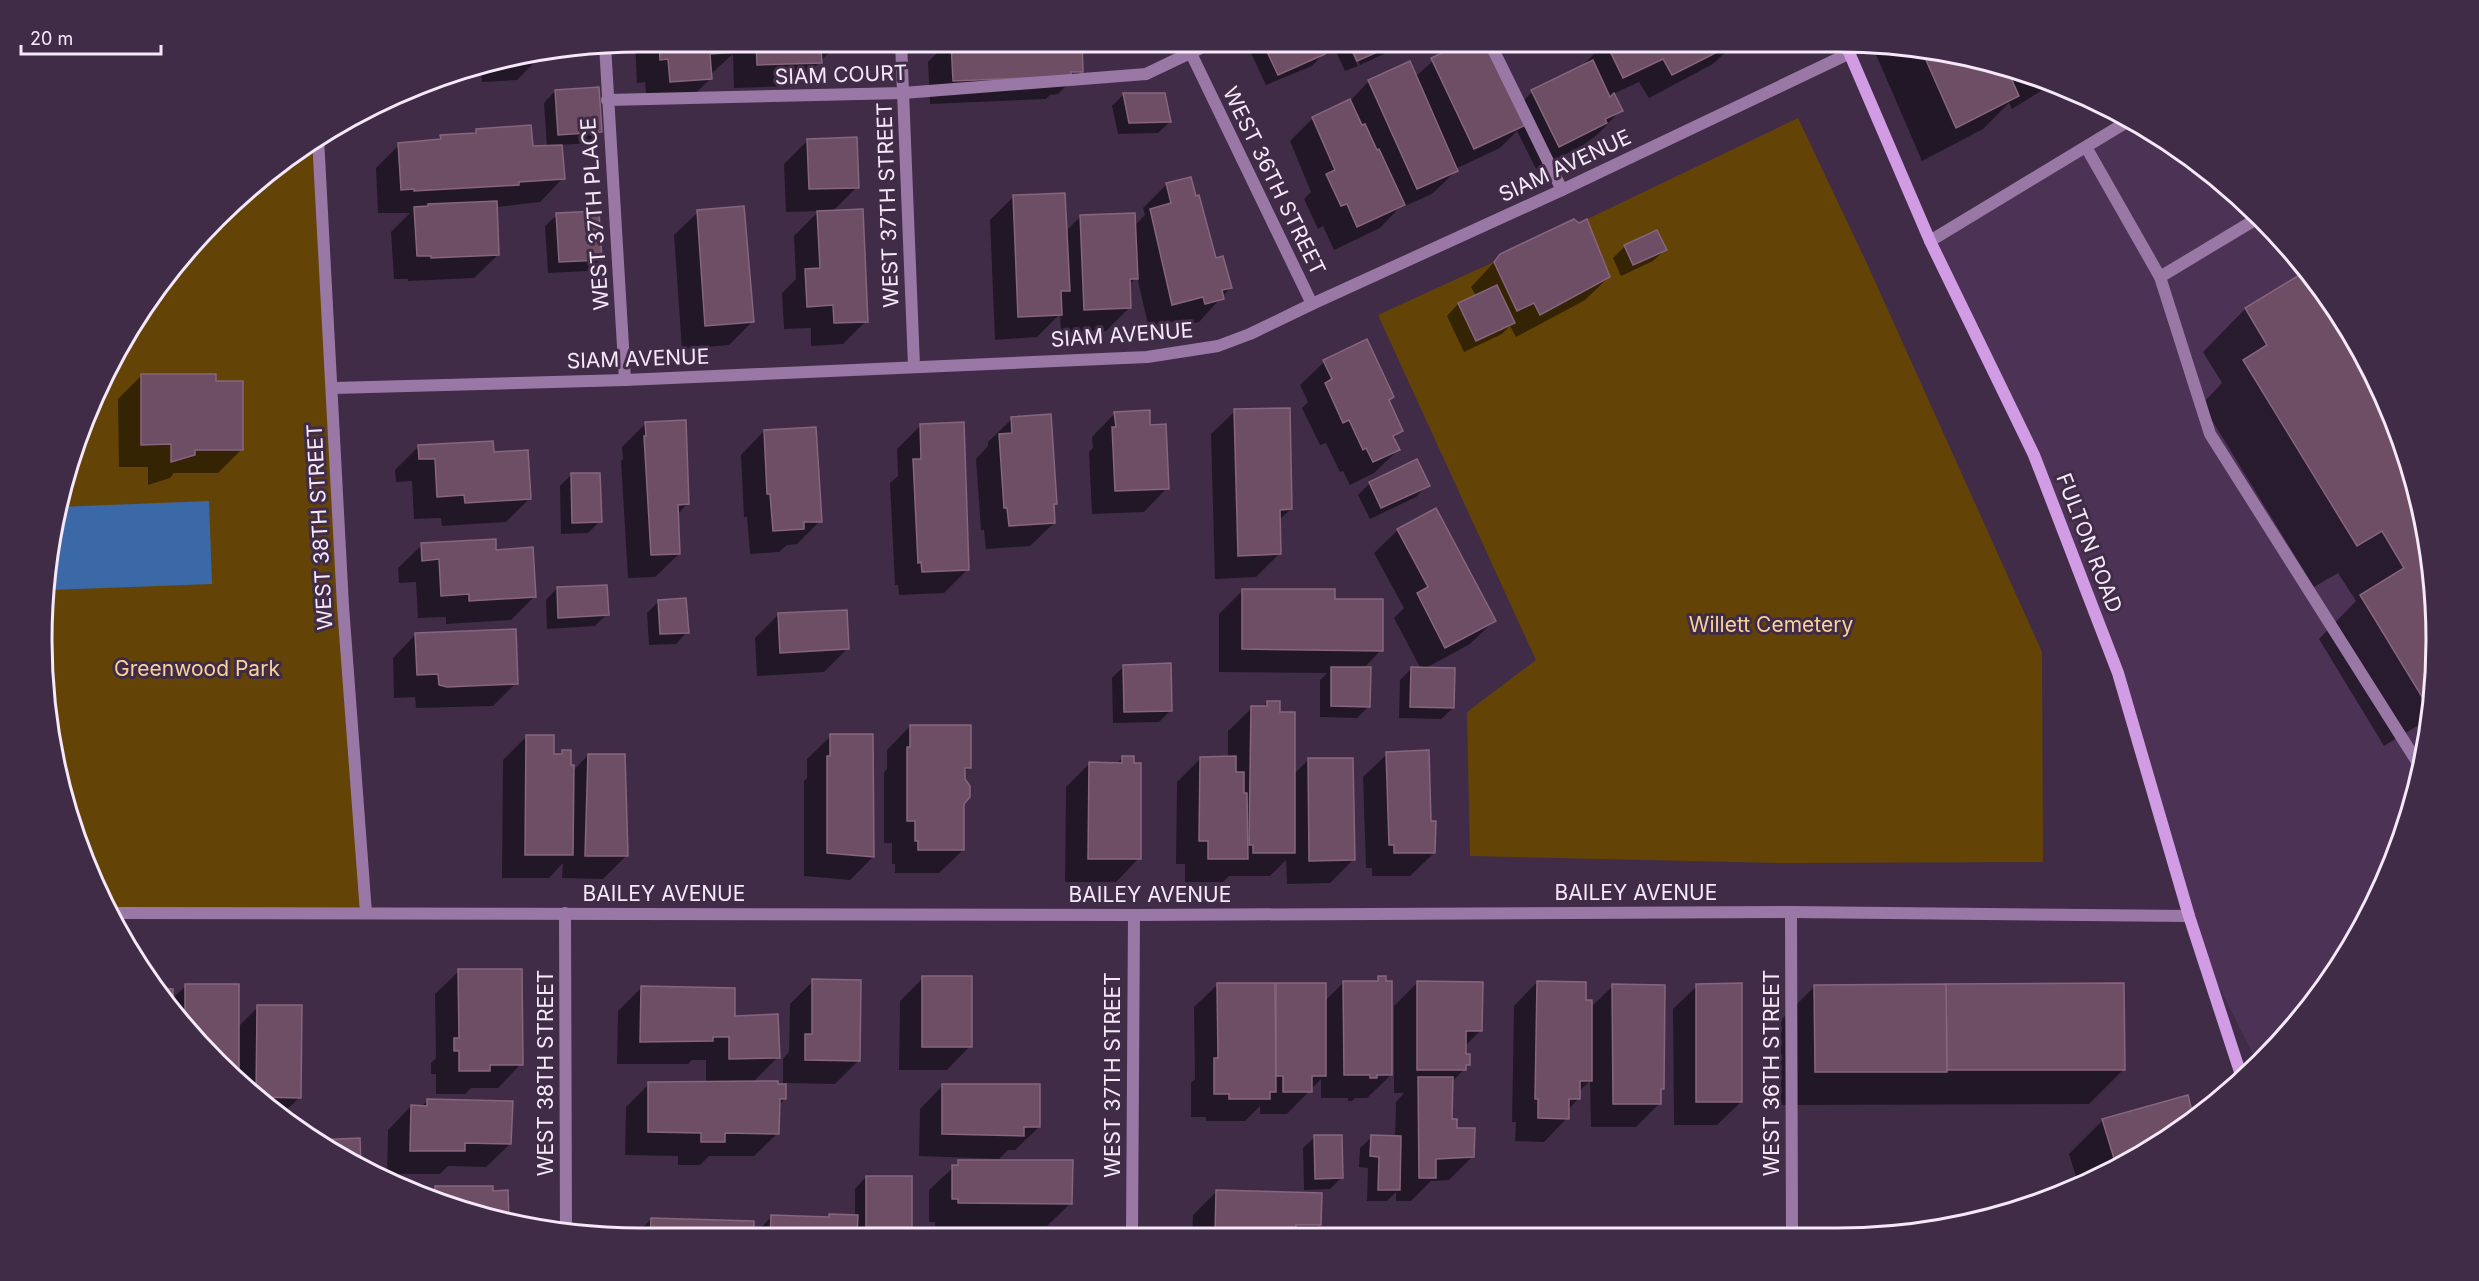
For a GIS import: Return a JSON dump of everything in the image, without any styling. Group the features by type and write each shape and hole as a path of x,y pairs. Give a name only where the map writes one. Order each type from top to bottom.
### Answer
{"main road":[{"name":"FULTON ROAD","path":"1850,53 1930,241 2034,455 2118,673 2190,916 2239,1070"}],"street":[{"name":"WEST 37TH STREET","path":"901,52 914,366"},
{"name":"SIAM COURT","path":"608,100 903,93 1146,74 1182,52"},
{"name":"WEST 36TH STREET","path":"1190,52 1312,304"},
{"path":"1494,52 1562,190"},
{"name":"SIAM AVENUE","path":"333,388 625,380 1147,357 1218,346 1250,334 1562,190 1840,52"},
{"name":"WEST 37TH PLACE","path":"605,54 625,380"},
{"path":"1930,241 2122,125"},
{"path":"2086,147 2160,277 2210,434 2414,758"},
{"name":"WEST 38TH STREET","path":"319,149 343,606 366,913"},
{"path":"2160,277 2251,222"},
{"name":"WEST 36TH STREET","path":"1791,912 1792,1228"},
{"name":"BAILEY AVENUE","path":"120,913 1134,915 1791,912 2190,916"},
{"name":"WEST 38TH STREET","path":"565,913 566,1223"},
{"name":"WEST 37TH STREET","path":"1132,1228 1134,915"}],"shaded area":[{"path":"2122,125 2165,152 2226,198 2281,253 2305,283 2348,347 2382,415 2406,488 2415,526 2425,602 2425,679 2415,755 2395,830 2366,901 2348,934 2305,998 2254,1056 2201,951 2119,662 1930,241"}],"green space":[{"name":"Willett Cemetery","path":"1798,118 1869,268 2042,652 2043,862 1783,863 1470,856 1467,712 1536,660 1378,315 1579,223"},
{"name":"Greenwood Park","path":"319,149 366,913 120,913 97,866 73,793 64,755 54,679 52,640 54,602 64,526 84,451 113,380 131,346 152,314 198,253 253,198"}],"water":[{"path":"209,501 212,584 55,590 69,507"}],"building":[{"path":"660,52 737,52 710,54 712,79 670,82 668,59 660,60"},
{"path":"756,52 821,52 822,63 757,65"},
{"path":"952,52 1082,52 1083,72 1071,72 1071,76 953,81"},
{"path":"1267,52 1324,52 1325,54 1278,75"},
{"path":"1353,52 1378,52 1357,61"},
{"path":"1444,52 1490,52 1526,125 1474,149 1431,58"},
{"path":"1610,52 1717,52 1672,75 1663,59 1623,78"},
{"path":"1593,60 1610,97 1614,93 1623,111 1605,119 1607,123 1559,147 1531,90"},
{"path":"1926,60 1953,64 2011,79 2019,96 1956,128"},
{"path":"1410,61 1458,171 1417,189 1368,80"},
{"path":"599,87 602,132 558,135 555,90"},
{"path":"1123,93 1165,93 1171,122 1129,123"},
{"path":"1350,99 1362,125 1365,124 1377,150 1379,149 1405,205 1357,227 1347,204 1341,206 1326,174 1335,170 1312,117"},
{"path":"531,125 533,146 562,145 565,179 519,182 519,185 401,190 398,143 441,139 440,135 476,133 476,129"},
{"path":"857,137 859,188 809,189 807,139"},
{"path":"1191,177 1196,196 1199,195 1216,258 1223,256 1232,288 1222,290 1224,299 1205,304 1203,297 1172,305 1150,209 1171,203 1166,183"},
{"path":"1065,193 1070,291 1061,291 1062,315 1018,317 1013,195"},
{"path":"497,201 499,255 431,258 431,256 417,256 414,207 428,206 428,204"},
{"path":"744,206 754,322 705,326 697,210"},
{"path":"863,209 868,322 834,323 833,305 807,307 805,269 820,268 817,211"},
{"path":"599,211 602,260 559,262 556,213"},
{"path":"1135,213 1138,279 1130,279 1131,308 1084,310 1080,215"},
{"path":"1574,219 1579,223 1587,219 1610,277 1540,315 1534,303 1517,311 1494,262 1500,254"},
{"path":"1657,230 1667,250 1633,265 1624,245"},
{"path":"2299,275 2348,347 2382,415 2406,488 2421,564 2426,640 2423,698 2360,595 2404,568 2382,531 2357,546 2243,360 2267,345 2245,308"},
{"path":"1497,285 1515,323 1476,341 1458,303"},
{"path":"1367,339 1394,397 1389,400 1403,431 1393,436 1400,450 1373,462 1366,448 1363,450 1349,420 1343,423 1325,383 1332,379 1323,360"},
{"path":"141,374 216,374 216,381 243,381 243,450 195,450 195,455 171,462 171,444 141,445"},
{"path":"1290,408 1292,509 1280,510 1281,554 1238,556 1234,409"},
{"path":"1150,410 1150,425 1166,424 1169,489 1115,491 1112,427 1116,427 1114,412"},
{"path":"1051,414 1057,504 1054,504 1055,523 1009,526 1007,508 1004,508 999,434 1012,433 1011,417"},
{"path":"686,420 689,504 678,505 680,554 651,555 645,422"},
{"path":"964,422 969,570 922,572 921,562 918,563 913,459 921,459 920,424"},
{"path":"816,427 822,522 804,522 804,529 773,531 770,494 767,494 764,430"},
{"path":"493,441 494,452 528,450 531,499 465,503 464,495 437,497 435,459 419,459 418,445"},
{"path":"1417,459 1430,486 1381,508 1369,482"},
{"path":"571,473 600,473 602,522 572,523"},
{"path":"1436,508 1496,621 1445,648 1417,593 1428,587 1397,529"},
{"path":"496,539 496,550 533,547 536,597 469,601 469,594 441,596 439,559 422,561 421,543"},
{"path":"607,585 609,615 558,618 557,587"},
{"path":"1242,589 1335,589 1335,599 1383,599 1383,651 1242,649"},
{"path":"686,598 689,633 660,634 658,600"},
{"path":"847,610 849,649 780,653 778,613"},
{"path":"516,629 518,684 447,687 439,685 438,674 417,675 415,633"},
{"path":"1171,663 1172,711 1124,712 1123,665"},
{"path":"1331,667 1371,667 1370,707 1331,706"},
{"path":"1411,667 1455,668 1454,708 1410,707"},
{"path":"1267,701 1280,701 1280,712 1295,712 1295,853 1253,853 1253,845 1249,845 1251,706 1267,706"},
{"path":"910,725 971,725 971,768 965,768 965,779 970,786 970,797 964,804 964,850 918,850 918,841 915,841 915,821 907,821 907,747 910,747"},
{"path":"830,734 873,734 874,857 827,853 827,756 830,756"},
{"path":"526,735 554,735 554,754 562,754 562,750 571,750 571,765 574,765 573,855 525,855"},
{"path":"1429,750 1431,821 1436,821 1435,853 1394,853 1394,845 1389,845 1386,752"},
{"path":"588,754 625,754 628,856 585,856"},
{"path":"1122,756 1134,756 1134,763 1141,763 1141,859 1088,859 1089,762 1122,763"},
{"path":"1236,756 1236,772 1244,772 1244,793 1247,793 1248,859 1208,859 1208,841 1199,841 1200,757"},
{"path":"1308,758 1353,758 1355,860 1309,861"},
{"path":"458,969 522,969 523,1065 490,1065 490,1071 459,1071 459,1051 454,1051 454,1038 459,1038"},
{"path":"922,976 972,976 972,1047 922,1047"},
{"path":"1378,976 1386,976 1386,981 1392,981 1392,1075 1377,1075 1377,1078 1370,1078 1370,1075 1344,1075 1343,981 1378,981"},
{"path":"812,979 861,980 860,1061 805,1060 805,1034 812,1034"},
{"path":"1417,981 1483,982 1482,1031 1466,1031 1466,1054 1470,1054 1470,1065 1466,1065 1466,1070 1417,1070"},
{"path":"1537,981 1586,982 1586,1000 1592,1000 1592,1081 1580,1081 1580,1099 1569,1099 1569,1119 1538,1118 1538,1099 1535,1099"},
{"path":"1217,983 1275,983 1276,1092 1270,1092 1270,1099 1229,1099 1229,1094 1214,1094 1214,1058 1218,1058"},
{"path":"1276,983 1326,983 1326,1076 1312,1076 1312,1092 1283,1092 1283,1076 1276,1076"},
{"path":"1742,983 1742,1102 1696,1102 1696,984"},
{"path":"2124,983 2125,1070 1947,1070 1946,984"},
{"path":"185,984 239,984 239,1070 198,1028 185,1012"},
{"path":"1612,984 1665,985 1664,1089 1661,1089 1661,1104 1613,1104"},
{"path":"1946,984 1947,1072 1815,1072 1814,985"},
{"path":"641,986 735,988 735,1016 778,1014 780,1058 729,1059 729,1037 713,1037 713,1041 640,1042"},
{"path":"257,1005 302,1005 301,1098 271,1097 256,1086"},
{"path":"1418,1077 1453,1077 1452,1119 1457,1119 1457,1128 1475,1128 1474,1157 1436,1159 1436,1178 1419,1178"},
{"path":"778,1081 778,1084 786,1084 786,1099 780,1099 779,1134 725,1133 725,1142 701,1142 701,1133 648,1132 648,1082"},
{"path":"942,1084 1040,1084 1040,1127 1024,1127 1024,1136 942,1134"},
{"path":"2188,1095 2192,1110 2114,1160 2102,1119"},
{"path":"427,1099 513,1101 511,1144 465,1143 465,1151 410,1151 411,1105 427,1106"},
{"path":"1314,1135 1342,1135 1343,1178 1315,1179"},
{"path":"1371,1135 1401,1136 1400,1190 1378,1190 1379,1157 1370,1156"},
{"path":"360,1138 361,1158 346,1150 330,1139"},
{"path":"958,1160 1073,1160 1072,1204 958,1203 958,1199 952,1199 952,1165 958,1165"},
{"path":"866,1176 912,1176 912,1227 866,1227"},
{"path":"435,1186 493,1186 493,1191 508,1190 509,1213 432,1190 435,1190"},
{"path":"1216,1190 1322,1193 1321,1225 1296,1225 1296,1228 1215,1228"},
{"path":"829,1214 858,1215 857,1228 770,1228 771,1215 829,1217"},
{"path":"651,1218 754,1221 754,1228 650,1228"}]}
